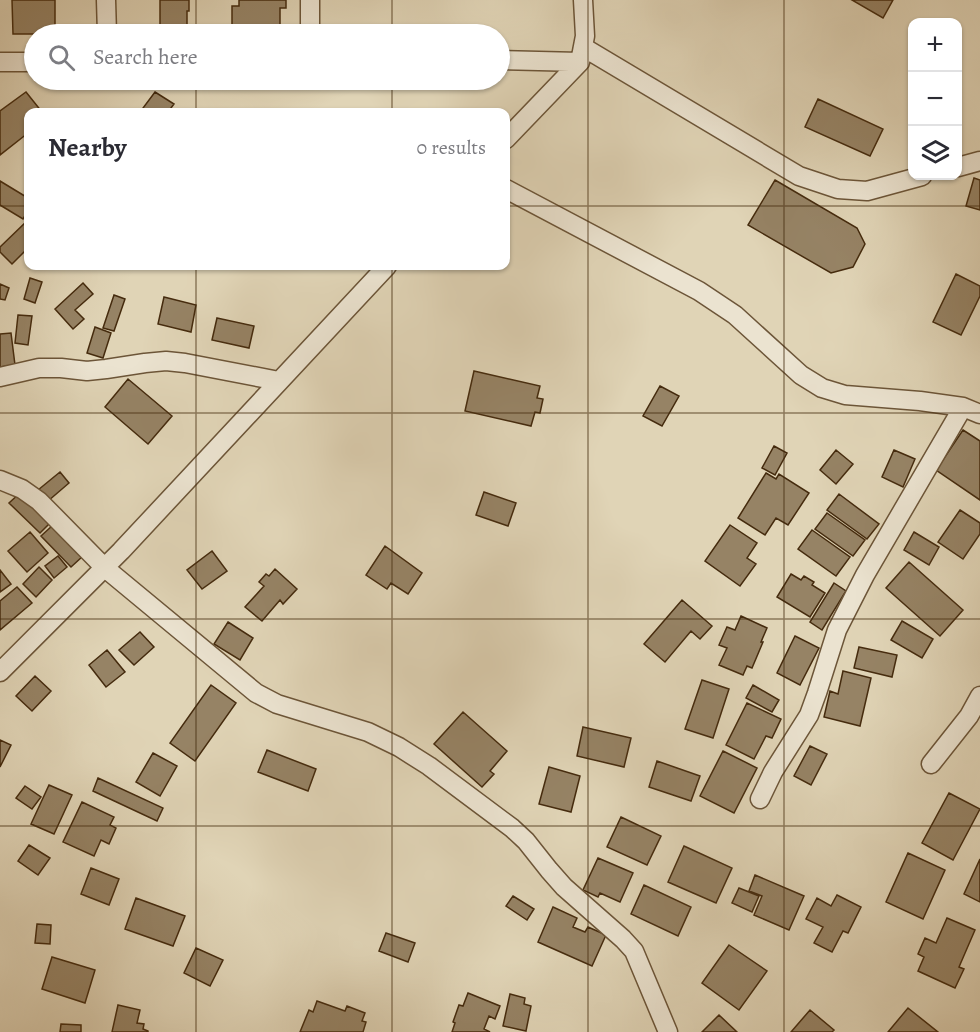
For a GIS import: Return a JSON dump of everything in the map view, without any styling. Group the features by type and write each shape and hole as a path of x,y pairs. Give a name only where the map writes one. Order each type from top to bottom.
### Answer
{"street":[{"path":"106,0 107,24"},
{"path":"310,0 310,24"},
{"path":"510,135 581,55 585,36 583,0"},
{"path":"510,59 581,55 799,176 838,189 867,190 908,180"},
{"path":"0,62 24,62"},
{"path":"962,166 980,161"},
{"path":"510,191 699,291 735,315 801,375 822,388 845,395 920,401 972,411 865,576 837,630 809,714 773,772 760,799"},
{"path":"0,672 105,568 383,270"},
{"path":"0,377 39,368 87,371 166,361 279,381"},
{"path":"0,480 22,489 39,501 105,568 255,693 278,704 368,732 399,747 429,766 512,828 564,887 634,951 668,1032"},
{"path":"931,764 969,716 980,696"}],"building":[{"path":"12,0 55,0 55,24 24,24 24,34 13,34"},
{"path":"160,0 189,0 187,24 160,24"},
{"path":"239,0 286,0 286,8 280,8 280,24 232,24 232,6 239,6"},
{"path":"852,0 893,0 883,18"},
{"path":"26,92 39,108 24,108 24,136 0,155 0,111"},
{"path":"155,92 174,104 171,108 143,108"},
{"path":"818,99 883,129 870,156 805,127"},
{"path":"974,178 980,180 980,210 966,206"},
{"path":"775,180 857,228 865,244 853,267 831,273 748,225"},
{"path":"0,181 24,196 24,217 23,219 0,205"},
{"path":"24,224 24,252 12,264 0,252 0,247"},
{"path":"956,274 980,286 980,296 961,335 933,322"},
{"path":"30,278 42,282 35,303 24,299"},
{"path":"83,283 93,294 75,310 84,319 73,329 55,309"},
{"path":"0,284 9,288 5,300 0,299"},
{"path":"114,295 125,299 114,331 103,328"},
{"path":"164,297 196,305 191,332 158,324"},
{"path":"18,315 32,316 28,345 15,343"},
{"path":"217,318 254,326 249,348 212,340"},
{"path":"95,327 111,333 103,358 87,353"},
{"path":"11,333 15,365 0,367 0,334"},
{"path":"474,371 540,386 537,398 543,399 540,413 535,412 531,426 465,411"},
{"path":"128,379 172,416 148,444 105,407"},
{"path":"660,386 679,396 662,426 643,416"},
{"path":"963,430 980,441 980,500 936,470"},
{"path":"774,446 787,453 775,475 762,468"},
{"path":"836,450 853,464 836,484 820,470"},
{"path":"894,450 915,459 903,487 882,477"},
{"path":"60,472 69,483 48,501 38,490"},
{"path":"766,473 776,479 779,474 809,493 788,525 776,518 765,535 738,518"},
{"path":"21,492 51,522 40,533 9,503"},
{"path":"484,492 516,503 508,526 476,515"},
{"path":"839,494 879,524 867,539 827,510"},
{"path":"960,510 980,523 980,534 963,559 938,542"},
{"path":"827,513 865,540 853,556 815,529"},
{"path":"53,525 83,556 71,567 41,536"},
{"path":"730,525 757,543 747,558 756,564 740,586 705,561"},
{"path":"812,530 850,557 836,576 798,549"},
{"path":"30,532 48,553 27,572 8,551"},
{"path":"914,532 939,547 929,565 904,550"},
{"path":"385,546 422,573 408,594 391,583 387,589 366,575"},
{"path":"212,551 227,571 202,589 187,570"},
{"path":"58,556 67,567 54,578 45,566"},
{"path":"909,562 963,610 940,636 886,588"},
{"path":"39,567 52,580 36,597 23,584"},
{"path":"275,569 297,589 283,604 280,600 262,621 245,607 264,586 259,582"},
{"path":"0,570 11,584 0,592"},
{"path":"791,574 801,580 804,576 814,582 812,585 825,593 810,617 777,597"},
{"path":"834,583 846,591 822,630 810,622"},
{"path":"17,587 32,603 0,630 0,601"},
{"path":"682,600 712,626 700,639 691,631 665,662 644,644"},
{"path":"741,616 767,628 752,668 747,666 743,675 719,665 727,648 719,645 727,627 735,630"},
{"path":"902,621 933,639 922,658 891,640"},
{"path":"228,622 253,638 240,660 214,644"},
{"path":"140,632 154,647 134,665 119,650"},
{"path":"795,636 819,648 800,685 777,673"},
{"path":"859,647 897,655 892,677 854,668"},
{"path":"107,650 125,672 106,687 89,665"},
{"path":"843,671 871,678 860,726 824,717 830,691 838,694"},
{"path":"35,676 51,691 32,711 16,696"},
{"path":"702,680 729,689 713,738 685,729"},
{"path":"211,685 236,703 195,761 170,743"},
{"path":"753,685 779,700 772,712 746,698"},
{"path":"747,703 781,719 772,738 766,736 754,759 726,745"},
{"path":"463,712 507,751 490,771 494,774 482,787 434,744"},
{"path":"583,727 631,738 624,767 577,756"},
{"path":"0,740 11,745 0,767"},
{"path":"810,746 827,754 811,785 794,776"},
{"path":"267,750 316,769 308,791 258,772"},
{"path":"723,751 757,768 734,813 700,796"},
{"path":"153,753 177,766 160,796 136,782"},
{"path":"657,761 700,776 691,801 649,787"},
{"path":"549,767 580,776 571,812 539,804"},
{"path":"98,778 163,808 157,821 93,791"},
{"path":"49,785 72,795 54,834 31,824"},
{"path":"25,786 41,797 32,809 16,798"},
{"path":"949,793 980,809 953,860 922,843"},
{"path":"82,802 114,817 110,825 116,828 109,844 101,840 94,856 63,842"},
{"path":"621,817 661,836 647,865 607,847"},
{"path":"29,845 50,858 38,875 18,861"},
{"path":"684,846 732,868 716,903 668,882"},
{"path":"908,853 945,870 923,919 886,902"},
{"path":"598,858 633,873 620,902 600,893 598,897 583,890"},
{"path":"980,859 980,902 964,894"},
{"path":"91,868 119,879 109,905 81,894"},
{"path":"755,875 804,896 789,930 754,915 762,896 749,891"},
{"path":"644,885 691,907 678,936 631,914"},
{"path":"739,888 759,896 752,912 732,903"},
{"path":"837,895 861,907 848,933 843,931 832,952 814,943 823,927 806,919 817,898 831,906"},
{"path":"513,896 534,909 527,920 506,906"},
{"path":"136,898 185,916 173,946 125,929"},
{"path":"553,907 577,918 573,927 585,932 588,927 606,935 592,966 538,942"},
{"path":"947,918 975,930 959,967 964,969 955,988 918,971 924,957 918,954 925,938 936,943"},
{"path":"37,924 51,925 50,944 35,943"},
{"path":"386,933 415,943 408,962 379,951"},
{"path":"729,945 767,971 739,1010 702,983"},
{"path":"196,948 223,960 210,986 184,973"},
{"path":"52,957 95,970 85,1003 42,989"},
{"path":"468,993 500,1006 495,1019 489,1016 484,1029 490,1032 452,1032 459,1005 463,1006"},
{"path":"510,994 525,998 524,1004 531,1006 526,1031 503,1026"},
{"path":"317,1001 345,1011 347,1006 365,1013 362,1021 366,1022 363,1032 300,1032 309,1010 313,1012"},
{"path":"118,1005 140,1010 137,1023 144,1024 143,1029 148,1032 112,1032"},
{"path":"908,1008 938,1032 888,1032"},
{"path":"810,1010 834,1030 832,1032 791,1032"},
{"path":"719,1015 737,1032 702,1032"},
{"path":"61,1024 81,1025 81,1032 60,1032"}]}
